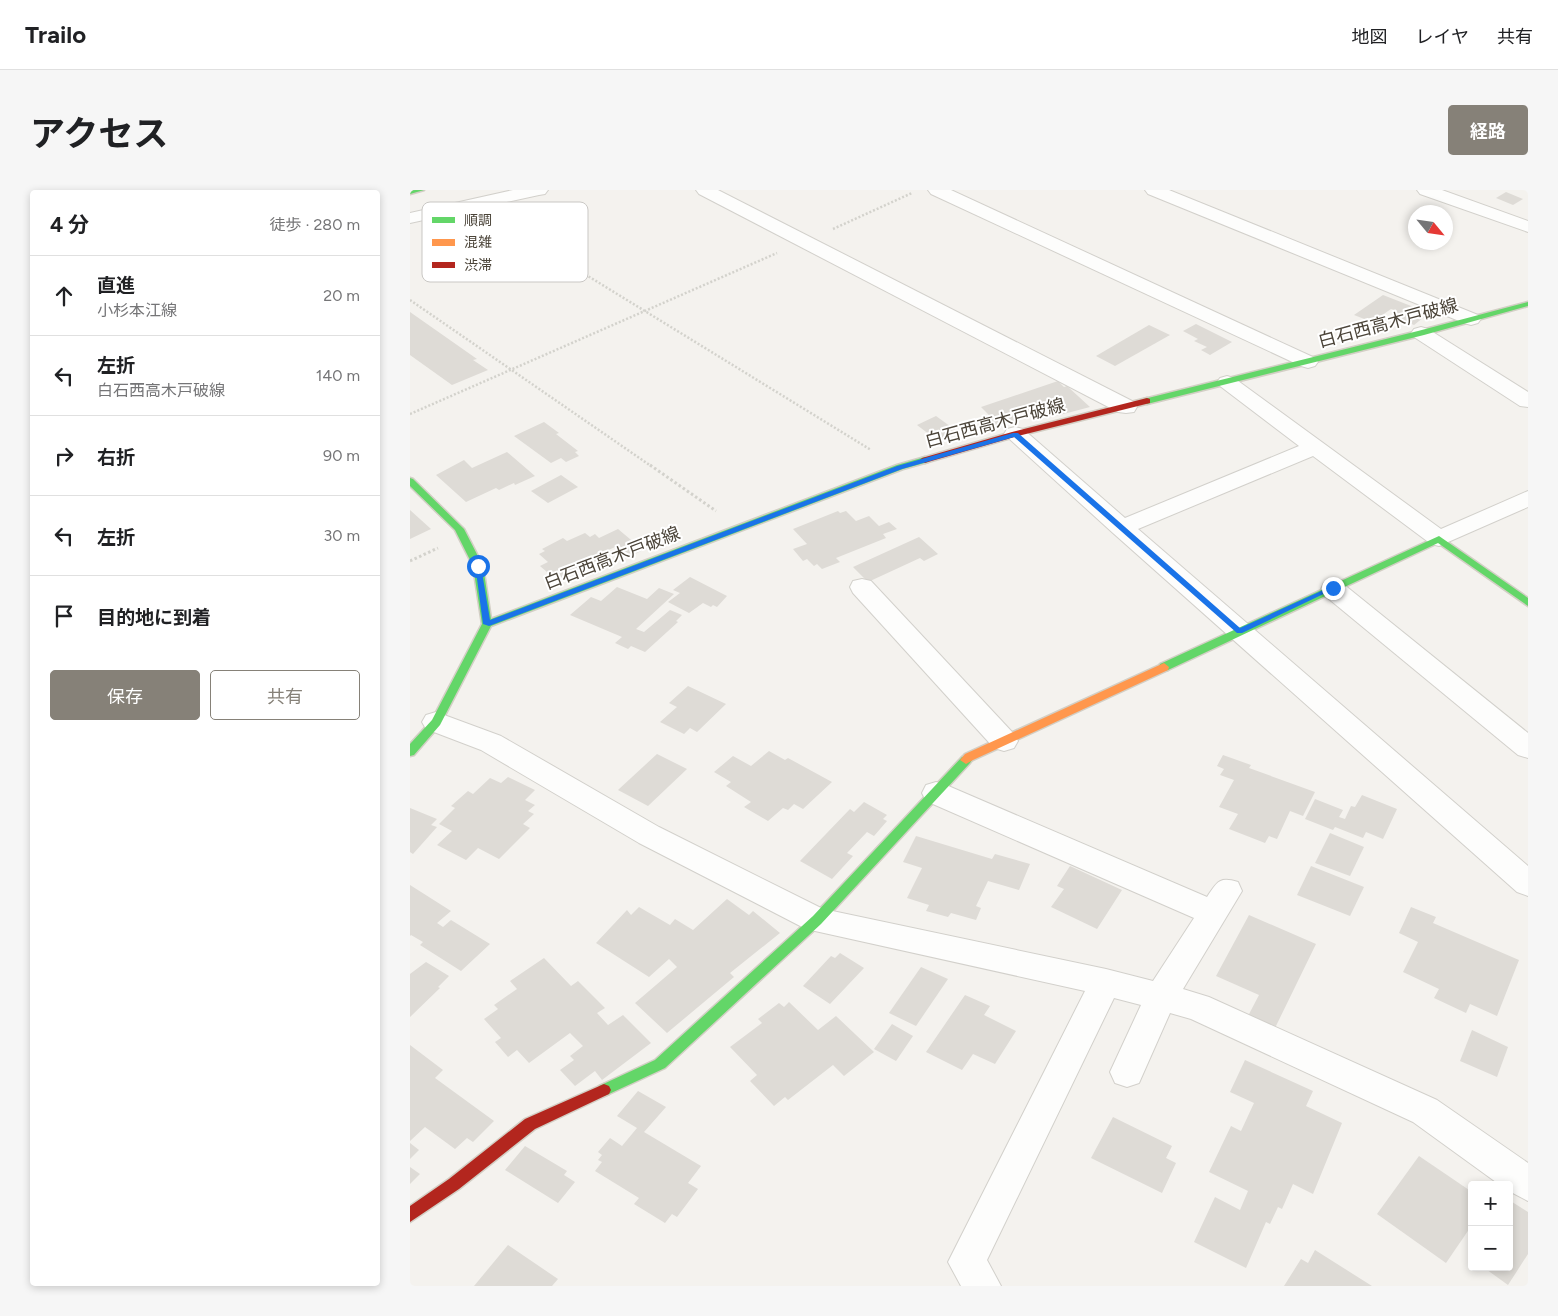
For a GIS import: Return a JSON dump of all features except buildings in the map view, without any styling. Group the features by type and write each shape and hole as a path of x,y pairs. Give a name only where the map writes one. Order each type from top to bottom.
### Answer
{"main road":[{"path":"411,191 420,190"},
{"name":"白石西高木戸破線","path":"487,624 900,467 1015,434 1308,362 1528,304"},
{"path":"410,481 459,528 478,566 487,624 436,722 410,752"},
{"path":"410,1215 454,1184 530,1124 660,1064 817,920 969,757 1439,540 1528,603"}],"street":[{"path":"479,202 539,190"},
{"path":"705,190 1126,407"},
{"path":"937,190 1308,362"},
{"path":"1154,190 1472,319"},
{"path":"1426,190 1528,227"},
{"path":"1421,333 1528,400"},
{"path":"1227,382 1439,540 1528,498"},
{"path":"1015,434 1528,884"},
{"path":"1121,528 1315,447"},
{"path":"862,587 1004,740"},
{"path":"1333,588 1528,748"},
{"path":"436,722 492,743 649,835 817,920 1106,982 1198,1007 1425,1111 1528,1184"},
{"path":"936,793 1220,902 1161,997 1127,1072"},
{"path":"982,1286 967,1262 1106,982"}],"path":[{"path":"410,414 919,190"},
{"path":"588,277 900,467"},
{"path":"410,300 741,528"}],"traffic: fast":[{"path":"410,192 420,190"},
{"path":"1147,401 1421,333 1528,304"},
{"path":"487,624 900,467 925,460"},
{"path":"410,481 459,529 478,566 487,624 436,722 410,752"},
{"path":"1164,667 1439,539 1528,603"},
{"path":"604,1090 660,1064 817,920 966,760"}],"traffic: slow":[{"path":"966,760 1164,667"}],"traffic: jam":[{"path":"925,460 1015,434 1147,401"},
{"path":"410,1215 454,1184 530,1124 604,1090"}],"route":[{"path":"478,566 487,624 900,467 1015,434 1240,631 1333,588"}]}
